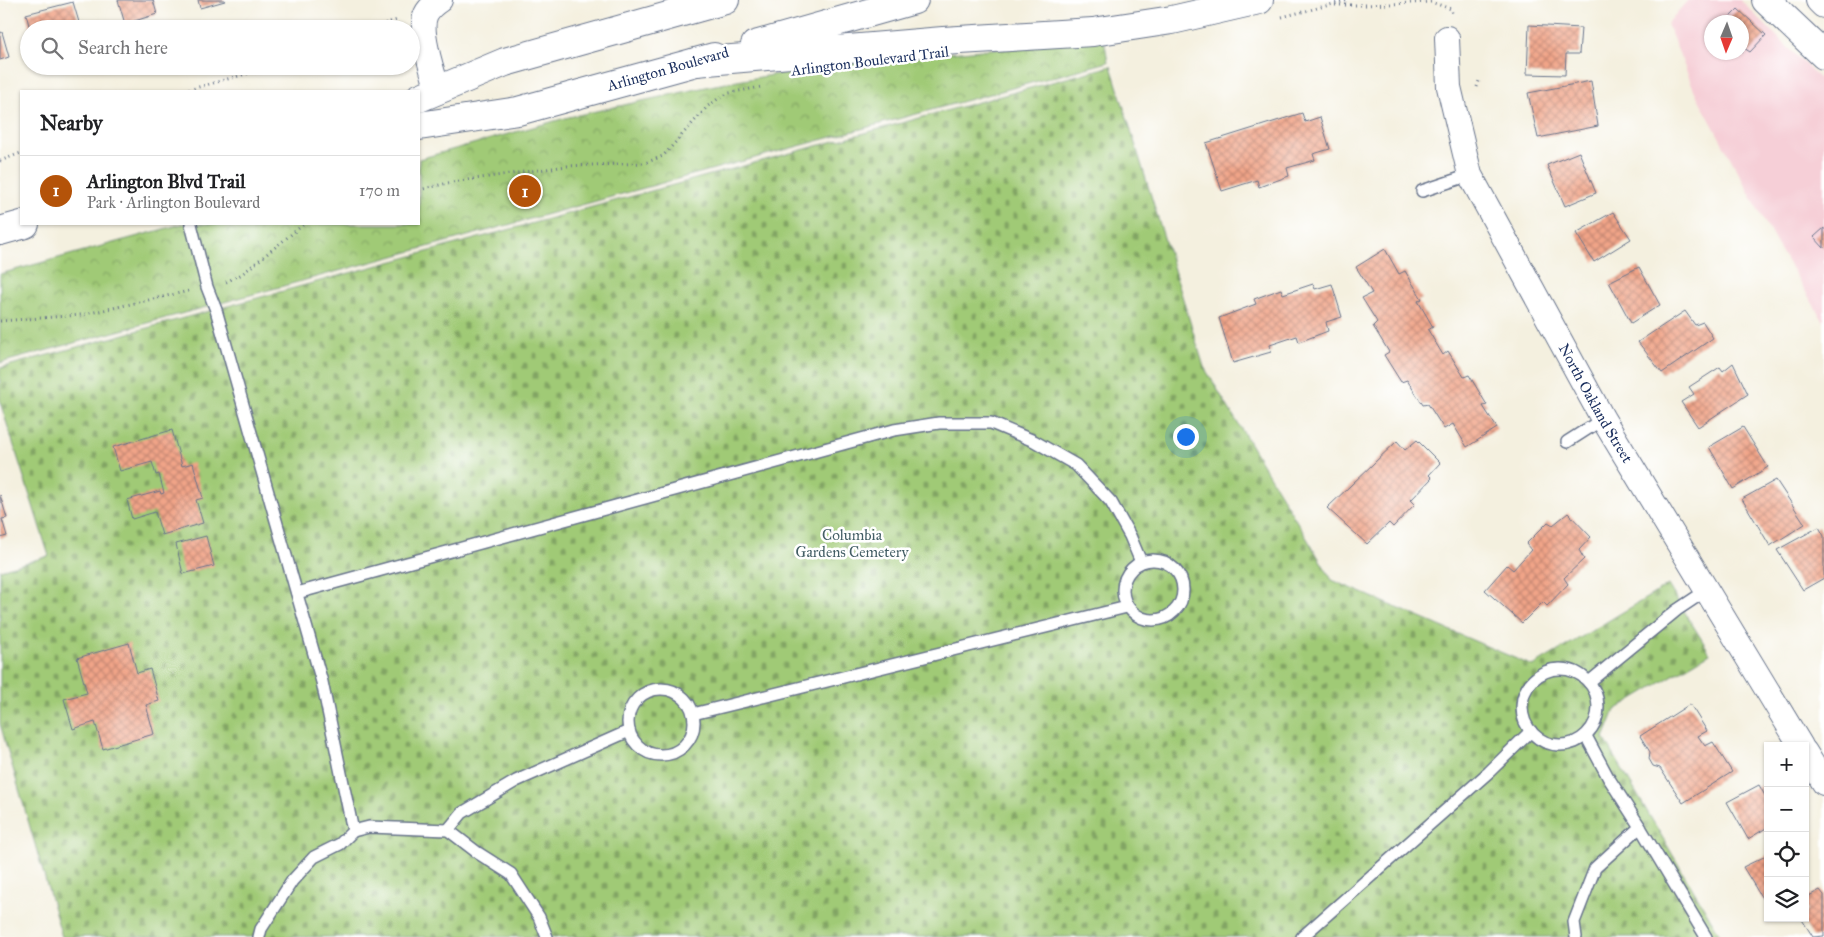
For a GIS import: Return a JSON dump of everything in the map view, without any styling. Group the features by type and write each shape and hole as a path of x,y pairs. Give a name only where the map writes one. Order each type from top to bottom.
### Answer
{"main road":[{"path":"428,94 505,62 725,0"},
{"name":"Arlington Boulevard","path":"420,126 518,111 914,0"},
{"path":"1766,0 1824,55"},
{"path":"1820,0 1824,4"},
{"path":"696,62 943,41 1092,32 1172,20 1269,9"},
{"path":"0,231 21,225"}],"street":[{"path":"428,94 424,23 425,16 431,7 440,0"},
{"name":"North Oakland Street","path":"1447,38 1449,88 1470,175 1603,420 1799,742"},
{"path":"1809,759 1824,783"}],"lane":[{"path":"1422,191 1470,175"},
{"path":"191,225 207,287 216,310 322,682 353,831"},
{"path":"1567,442 1603,420"},
{"path":"297,593 894,430 939,423 992,423 1034,441 1076,465 1111,502 1130,536 1141,562"},
{"path":"1162,561 1172,566 1179,573 1184,593 1182,602 1170,616 1161,620 1151,621 1142,619 1134,614 1128,606 1124,597 1123,586 1126,576 1132,568 1141,562 1162,561"},
{"path":"1588,682 1677,610 1707,590"},
{"path":"693,714 1128,606"},
{"path":"1553,670 1566,670 1578,674 1588,682 1595,692 1598,703 1598,715 1594,726 1586,736 1576,742 1564,745 1551,744 1540,740 1531,732 1524,720 1522,707 1524,695 1540,675 1553,670"},
{"path":"653,690 673,691 689,704 693,714 694,726 691,737 675,753 663,755 646,752 633,741 628,731 627,720 635,701 643,694 653,690"},
{"path":"448,830 462,813 516,781 628,731"},
{"path":"1302,937 1531,732"},
{"path":"1586,736 1608,777 1706,937"},
{"path":"259,937 261,928 292,881 314,857 340,844 353,831 370,826 448,830 478,853 511,874 539,917 547,937"},
{"path":"1576,937 1574,922 1595,868 1640,827"}],"path":[{"path":"1329,5 1349,0"},
{"path":"1269,9 1431,2 1451,9 1456,31 1447,38"},
{"path":"188,90 242,75"},
{"path":"420,190 452,182 567,166 645,163 663,156 708,106 719,98 730,93 768,86"},
{"path":"0,161 20,153"},
{"path":"225,282 242,274 303,225"},
{"path":"0,321 81,315 191,291"}],"shaded area":[{"path":"1688,0 1740,0 1824,83 1824,322 1776,243 1695,92 1667,24"}],"green space":[{"path":"1104,38 1108,62 0,363 0,274 178,225 420,225 420,159 569,117 715,85 828,65"},
{"name":"Columbia Gardens Cemetery","path":"1111,66 1204,367 1332,580 1533,666 1668,585 1710,653 1615,710 1604,738 1721,937 62,937 0,724 0,570 49,556 0,402 0,368"}],"building":[{"path":"118,0 153,0 157,14 138,20 124,20"},
{"path":"198,0 225,0 225,1 200,8"},
{"path":"73,2 78,20 28,20 26,14"},
{"path":"1738,9 1744,15 1732,15"},
{"path":"1749,19 1766,35 1749,51"},
{"path":"1529,25 1581,28 1579,54 1566,54 1565,75 1527,74"},
{"path":"2,32 9,57 0,60 0,33"},
{"path":"1591,81 1598,126 1538,138 1528,93"},
{"path":"1302,113 1305,122 1320,117 1330,149 1313,154 1315,160 1287,168 1289,176 1259,187 1257,180 1222,191 1206,143"},
{"path":"1579,152 1596,193 1565,206 1547,165"},
{"path":"1613,212 1631,239 1594,262 1576,233"},
{"path":"1824,228 1824,248 1814,237"},
{"path":"1385,249 1399,274 1405,271 1422,299 1418,301 1433,327 1428,330 1443,355 1448,351 1464,377 1469,375 1487,405 1483,406 1497,428 1467,447 1453,424 1444,429 1428,404 1423,405 1407,380 1401,382 1384,355 1389,352 1373,326 1377,322 1362,298 1372,293 1356,267"},
{"path":"1639,267 1660,305 1631,323 1609,282"},
{"path":"1313,284 1315,289 1332,284 1342,317 1326,322 1328,331 1299,342 1297,336 1270,345 1271,352 1233,363 1219,318 1256,304 1254,299 1281,289 1283,294"},
{"path":"1685,311 1695,325 1703,322 1713,338 1662,373 1638,342"},
{"path":"1733,363 1748,394 1698,427 1681,402 1694,394 1689,387 1720,367 1723,371"},
{"path":"1743,427 1768,467 1733,489 1709,447"},
{"path":"172,430 182,466 193,463 203,498 196,500 203,523 162,535 155,512 132,519 127,500 160,491 161,494 164,493 159,474 156,475 152,462 120,471 113,447"},
{"path":"1417,440 1440,463 1429,475 1432,478 1411,500 1415,504 1393,527 1389,523 1367,544 1327,508 1397,441 1405,450"},
{"path":"1776,480 1805,524 1770,546 1742,499"},
{"path":"0,495 7,518 2,519 7,536 0,538"},
{"path":"1568,513 1591,537 1579,550 1584,559 1564,578 1568,584 1547,606 1543,602 1522,623 1485,590 1507,565 1513,570 1531,550 1526,544 1548,522 1553,525"},
{"path":"1819,527 1824,536 1824,578 1803,590 1777,550"},
{"path":"206,536 214,566 183,574 176,544"},
{"path":"129,643 137,673 150,669 159,701 146,705 154,734 103,749 95,722 73,729 64,699 87,693 77,658"},
{"path":"1690,704 1707,731 1698,736 1705,746 1713,742 1732,772 1683,803 1660,768 1653,766 1649,759 1650,752 1640,736"},
{"path":"1759,785 1764,794 1764,829 1748,839 1727,802"},
{"path":"1764,857 1764,900 1763,900 1743,867"},
{"path":"1820,890 1824,895 1824,936 1813,937 1804,922 1809,922 1809,896"}],"place":[{"name":"Arlington Blvd Trail","path":"525,191"}]}
